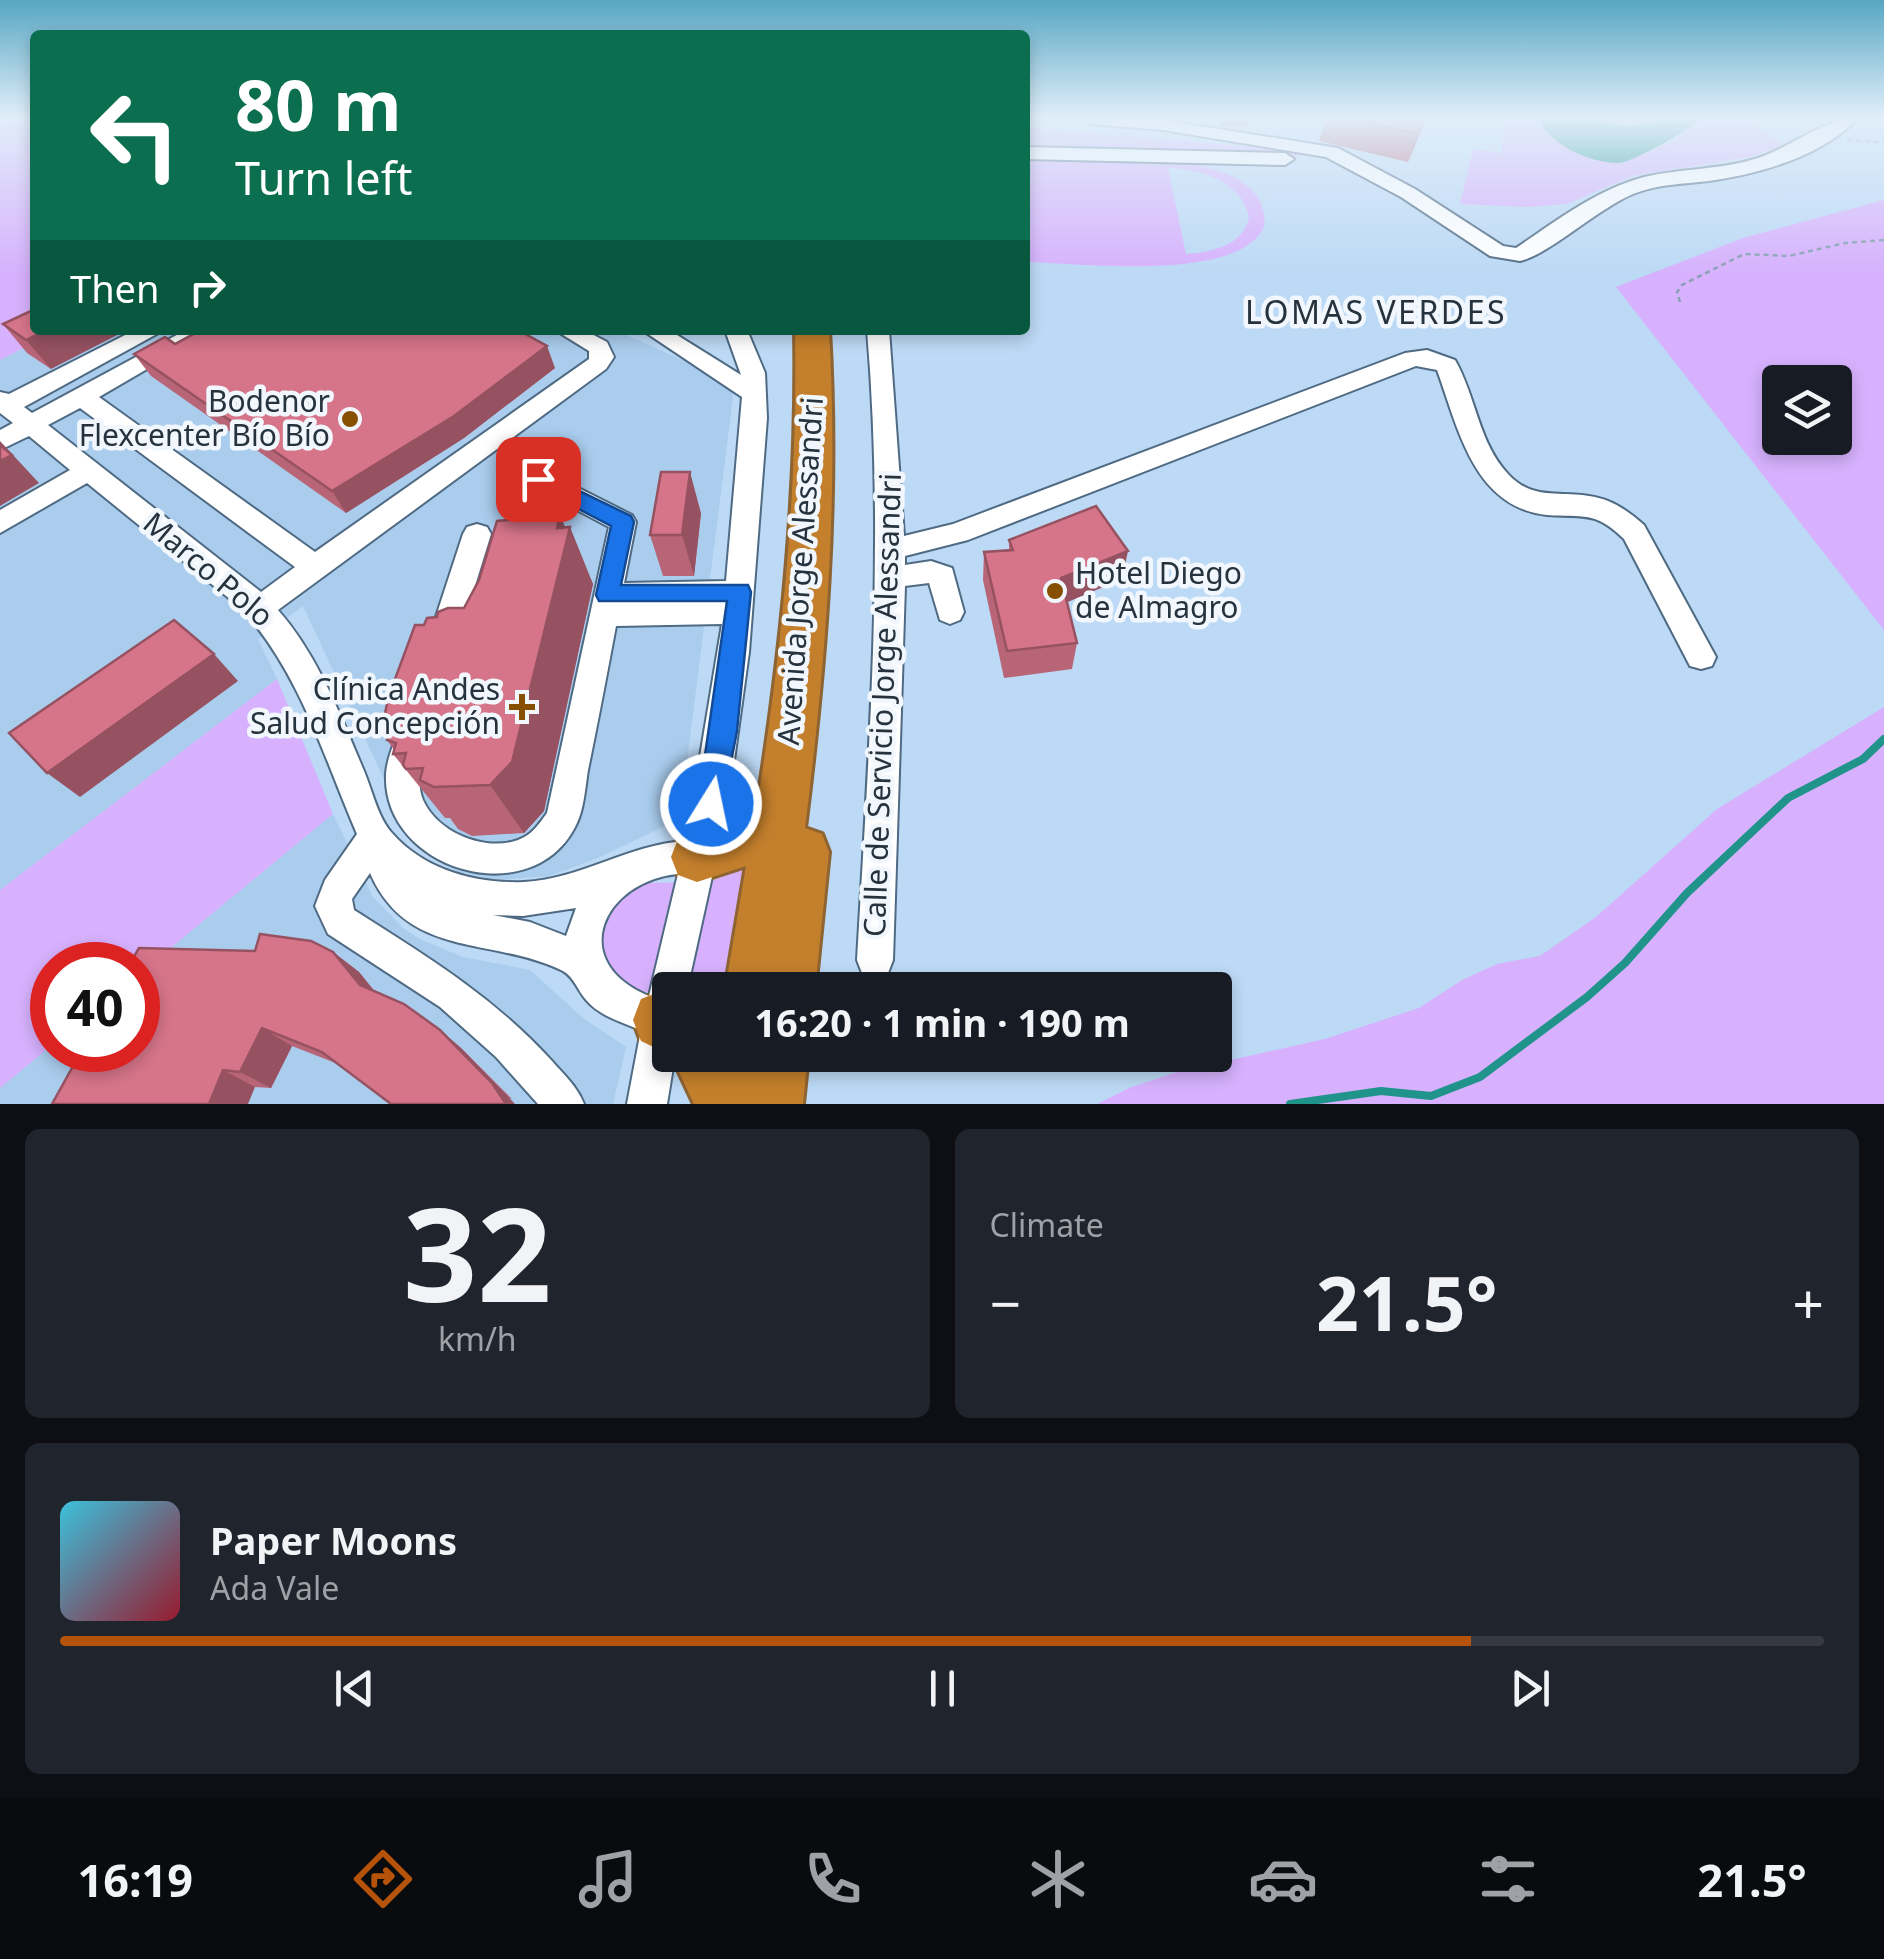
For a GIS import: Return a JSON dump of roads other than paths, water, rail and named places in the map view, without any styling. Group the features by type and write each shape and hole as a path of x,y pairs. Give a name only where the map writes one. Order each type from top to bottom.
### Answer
{"highway":[{"name":"Avenida Jorge Alessandri","path":"757,972 798,678 809,548 814,417 812,335"},
{"name":"Avenida Jorge Alessandri","path":"788,972 819,726 831,574 835,471 832,335"},
{"path":"681,858 712,856 740,843 780,806"},
{"path":"689,1072 727,1104"},
{"path":"737,1104 742,1072"},
{"path":"772,1104 776,1072"}],"street":[{"path":"1365,171 1510,257 1520,255 1621,192 1664,179 1733,171"},
{"path":"3,403 144,335"},
{"path":"0,441 194,335"},
{"path":"260,608 598,364 602,357 599,347 576,335"},
{"path":"661,335 756,394"},
{"path":"605,605 738,602 756,394 748,353 739,335"},
{"name":"Calle de Servicio Jorge Alessandri","path":"875,960 892,563 888,431 878,335"},
{"path":"892,563 958,533 1272,410 1412,358 1427,358 1446,365 1486,464 1514,494 1542,503 1604,506 1619,514 1634,532 1701,657"},
{"path":"82,396 315,567"},
{"name":"Marco Polo","path":"3,403 260,608 294,655 390,880 424,914 453,927 542,944 586,964 600,987 652,1040"},
{"path":"422,710 402,776 408,802 423,826 459,853 486,860 529,854 550,839 562,819 623,522 512,465"},
{"path":"0,523 88,472"},
{"path":"474,651 436,666 471,601 476,534"},
{"path":"892,563 942,576 950,612"},
{"name":"Marco Polo","path":"376,840 422,878 478,897 548,898 681,858 690,834 711,804 738,602"},
{"path":"423,826 376,840 337,892 333,906 341,922 454,994 510,1042 564,1104"},
{"path":"668,972 681,858"},
{"path":"586,964 587,922 600,896 622,874"}],"waterway":[{"path":"1290,1104 1381,1091 1431,1096 1480,1077 1587,997 1625,963 1687,893 1788,798 1863,759 1884,739"}],"place":[{"name":"Bodenor Flexcenter Bío Bío","path":"350,419"},
{"name":"Hotel Diego de Almagro","path":"1055,591"},
{"name":"Clínica Andes Salud Concepción","path":"522,707"}],"district":[{"name":"LOMAS VERDES","path":"1376,313"}]}
